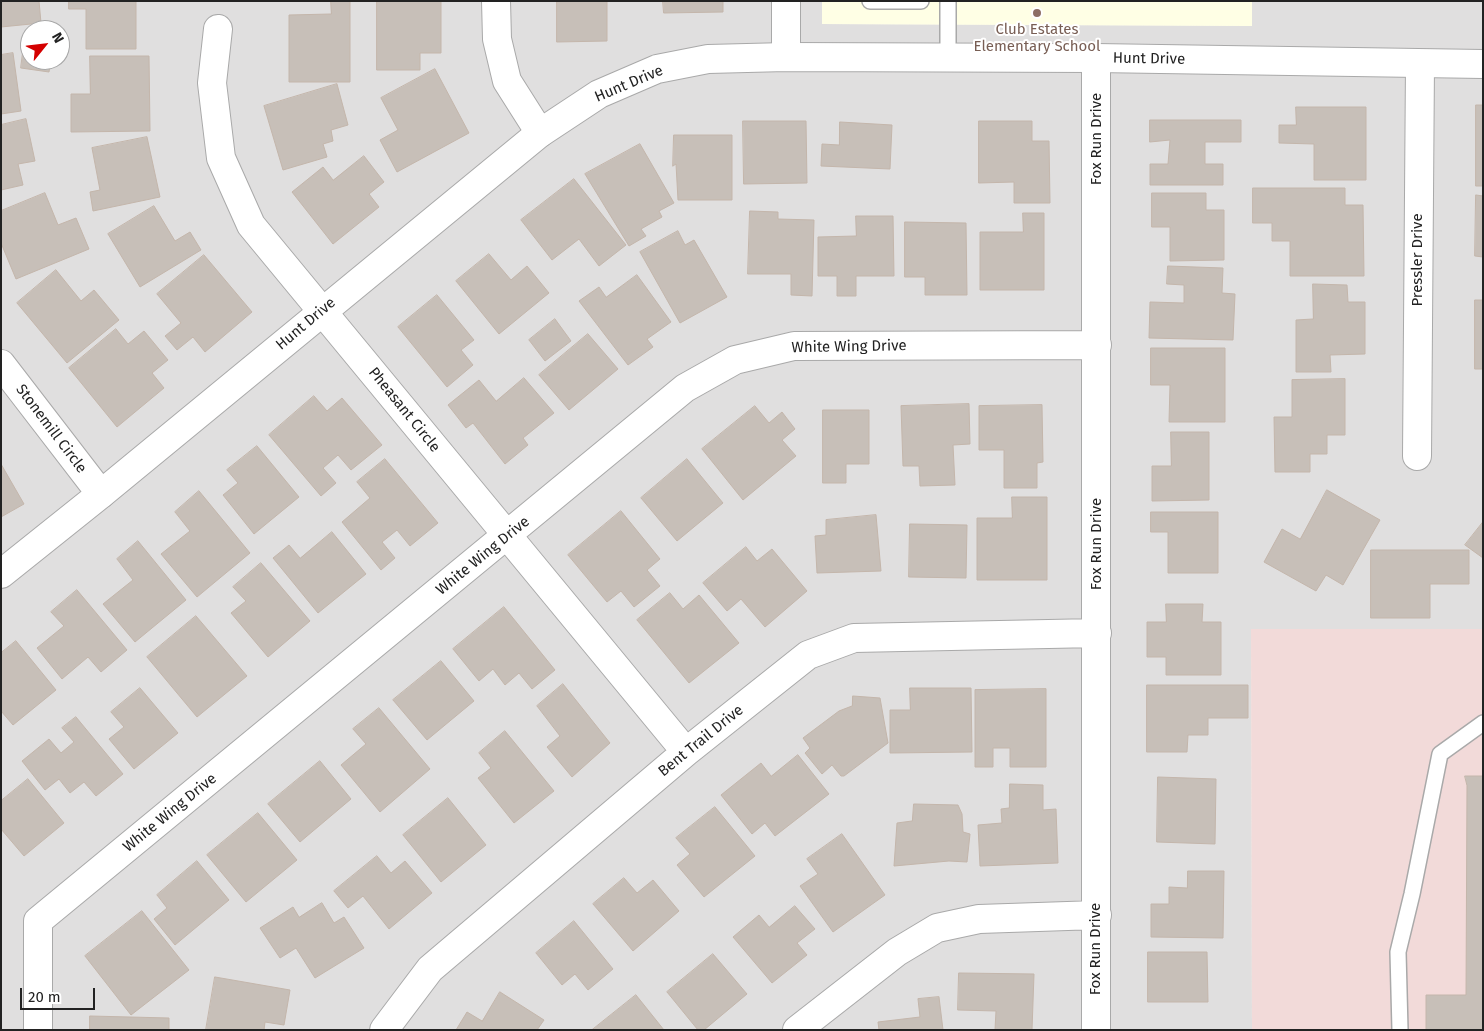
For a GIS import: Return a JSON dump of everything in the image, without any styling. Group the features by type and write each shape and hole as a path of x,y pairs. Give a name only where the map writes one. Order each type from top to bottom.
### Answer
{"street":[{"path":"496,1 497,39 507,81 540,133"},
{"path":"786,1 786,57"},
{"name":"Pheasant Circle","path":"218,29 212,82 221,158 251,225 686,752"},
{"name":"Hunt Drive","path":"1,574 540,133 599,94 657,69 708,59 786,57 1096,58 1483,64"},
{"name":"Fox Run Drive","path":"1096,58 1096,1030"},
{"name":"Pressler Drive","path":"1417,456 1420,64"},
{"name":"White Wing Drive","path":"38,1030 38,921 685,388 735,360 794,346 1097,345"},
{"name":"Stonemill Circle","path":"1,364 101,494"},
{"name":"Bent Trail Drive","path":"384,1030 430,969 686,752 808,655 854,638 1097,633"},
{"path":"797,1030 897,952 937,928 979,919 1097,915"}],"lane":[{"path":"870,1 921,1"},
{"path":"948,1 948,58"},
{"path":"1400,1030 1398,952 1412,894 1440,754 1483,723"}],"shaded area":[{"path":"1,1 822,1 822,24 1252,26 1252,1 1483,1 1483,629 1251,629 1252,1030 1,1030"},
{"name":"Club Estates Elementary School","path":"822,1 1252,1 1252,26 822,24"},
{"path":"1251,629 1483,629 1483,1030 1252,1030"}],"building":[{"path":"1,1 39,1 41,20 20,20 20,25 1,27"},
{"path":"69,1 136,1 136,49 86,49 86,9 69,9"},
{"path":"331,1 350,1 350,82 289,82 289,15 331,14"},
{"path":"377,1 441,1 441,53 420,53 420,70 377,70"},
{"path":"557,1 607,1 607,41 557,42"},
{"path":"663,1 723,1 723,12 664,13"},
{"path":"13,53 21,111 1,114 1,55"},
{"path":"90,56 149,56 150,131 71,132 71,94 90,94"},
{"path":"435,69 469,133 397,172 380,140 398,130 381,98"},
{"path":"337,84 348,125 331,130 333,141 323,144 327,157 283,170 264,106"},
{"path":"1476,105 1483,105 1483,186 1476,186"},
{"path":"1296,107 1366,107 1366,180 1314,180 1314,144 1279,143 1279,125 1296,125"},
{"path":"26,119 35,161 18,164 23,185 1,190 1,125"},
{"path":"1150,120 1241,120 1241,142 1205,142 1205,164 1223,164 1223,185 1150,185 1150,164 1168,164 1170,140 1150,142"},
{"path":"743,121 806,121 807,183 744,184"},
{"path":"979,121 1032,121 1032,141 1049,141 1050,203 1014,203 1014,182 979,183"},
{"path":"840,122 892,125 890,169 821,166 822,144 839,145"},
{"path":"674,135 732,135 732,200 678,200 676,164 673,166"},
{"path":"147,137 160,197 93,211 90,192 100,190 92,148"},
{"path":"640,144 674,203 659,211 662,217 641,229 646,236 629,246 585,174"},
{"path":"364,156 384,182 369,194 379,207 333,244 292,192 323,167 333,180"},
{"path":"574,179 626,245 599,266 579,239 552,260 521,220"},
{"path":"1253,188 1345,188 1345,205 1363,205 1364,276 1290,276 1290,241 1272,241 1272,223 1253,223"},
{"path":"45,193 58,225 76,218 89,249 16,279 1,243 1,211"},
{"path":"1152,193 1206,193 1206,210 1224,210 1224,260 1170,261 1170,227 1152,227"},
{"path":"1476,195 1483,196 1483,257 1475,256"},
{"path":"154,206 175,241 190,232 201,250 140,287 108,234"},
{"path":"750,211 778,212 778,219 814,220 812,296 791,295 791,274 748,274"},
{"path":"1023,213 1044,213 1044,290 980,290 980,232 1023,232"},
{"path":"856,216 893,216 894,276 856,276 856,296 837,296 837,276 818,276 818,237 856,236"},
{"path":"905,222 966,223 967,295 925,295 925,277 905,277"},
{"path":"678,231 685,245 694,240 727,297 680,323 640,252"},
{"path":"489,254 511,280 527,266 549,293 499,334 456,281"},
{"path":"204,255 252,312 205,352 193,337 177,350 165,336 181,323 157,294"},
{"path":"1168,266 1223,268 1222,293 1235,294 1233,340 1149,338 1150,302 1184,303 1184,285 1167,284"},
{"path":"56,270 81,301 94,290 119,320 67,363 17,303"},
{"path":"637,275 671,322 647,339 653,347 628,365 579,301 599,287 606,297"},
{"path":"1313,284 1347,285 1348,302 1365,302 1365,354 1330,355 1331,372 1296,372 1296,320 1313,319"},
{"path":"437,295 474,340 461,350 473,365 447,387 398,327"},
{"path":"1475,300 1483,300 1483,369 1475,369"},
{"path":"555,319 571,341 545,361 529,340"},
{"path":"116,329 128,344 144,331 168,360 152,373 164,388 117,427 69,368"},
{"path":"588,334 618,369 569,410 539,375"},
{"path":"1151,348 1225,348 1225,422 1169,422 1170,385 1151,385"},
{"path":"524,378 554,413 523,438 528,445 505,464 473,423 466,428 448,405 479,380 496,401"},
{"path":"1345,379 1345,435 1327,435 1327,454 1310,454 1310,472 1275,472 1274,417 1292,417 1292,380"},
{"path":"314,396 327,411 342,398 382,445 351,470 338,455 323,468 336,483 321,496 269,435"},
{"path":"969,404 970,444 953,445 955,485 920,486 919,466 903,466 901,406"},
{"path":"1042,405 1043,462 1037,463 1037,488 1004,488 1004,450 979,450 979,406"},
{"path":"755,406 769,423 782,412 795,429 782,440 796,456 743,500 702,449"},
{"path":"823,410 869,410 869,464 846,464 846,483 823,483"},
{"path":"1171,432 1209,432 1209,500 1152,501 1152,466 1171,466"},
{"path":"257,446 299,497 254,534 223,495 238,483 227,470"},
{"path":"385,459 438,523 410,546 397,530 382,542 395,558 381,570 342,522 370,498 357,482"},
{"path":"687,459 723,503 677,541 641,498"},
{"path":"1,464 24,504 1,517"},
{"path":"1327,490 1380,520 1343,585 1326,575 1316,591 1264,562 1282,529 1300,539"},
{"path":"199,491 250,553 197,597 161,554 190,531 175,512"},
{"path":"1012,497 1047,497 1047,580 977,580 977,518 1012,518"},
{"path":"621,511 660,559 647,570 660,586 634,607 621,591 607,602 568,555"},
{"path":"1151,512 1218,512 1218,573 1168,573 1168,532 1151,532"},
{"path":"876,515 881,571 817,573 815,536 826,535 826,520"},
{"path":"1483,522 1483,558 1465,545"},
{"path":"910,524 967,525 966,578 909,577"},
{"path":"332,532 366,574 318,613 273,558 289,545 300,558"},
{"path":"138,541 186,600 135,642 103,604 133,580 117,559"},
{"path":"746,547 757,561 772,549 807,591 765,627 741,599 727,611 703,583"},
{"path":"1371,550 1469,550 1469,584 1430,584 1430,618 1371,618"},
{"path":"261,563 310,621 268,657 231,613 246,601 233,587"},
{"path":"77,590 127,650 101,672 88,657 62,679 37,648 64,626 51,612"},
{"path":"670,593 683,609 699,595 739,643 689,683 637,620"},
{"path":"1166,604 1203,604 1202,622 1221,622 1221,675 1166,675 1166,657 1147,657 1147,622 1166,622"},
{"path":"504,607 555,670 532,689 519,673 505,685 493,669 479,681 453,649"},
{"path":"196,616 247,676 197,717 147,657"},
{"path":"16,641 56,690 13,725 1,711 1,653"},
{"path":"441,661 474,701 427,740 393,700"},
{"path":"563,684 610,743 572,777 547,747 560,736 537,706"},
{"path":"1147,685 1248,685 1248,718 1208,718 1208,735 1188,735 1187,752 1147,752"},
{"path":"140,688 178,733 134,769 109,739 124,727 111,712"},
{"path":"910,688 971,688 972,752 890,753 890,710 910,710"},
{"path":"1046,689 1046,767 1010,767 1010,748 993,748 993,767 975,767 975,690"},
{"path":"853,696 880,698 888,743 844,776 841,776 832,765 822,774 805,753 810,748 803,738 839,711 852,706"},
{"path":"379,708 430,769 380,812 341,765 366,744 353,729"},
{"path":"76,717 123,774 96,796 84,782 70,793 59,779 45,790 22,761 49,739 61,753 74,742 62,728"},
{"path":"505,731 554,791 514,823 478,778 491,768 479,753"},
{"path":"798,755 829,794 775,836 765,823 752,834 721,795 761,763 771,776"},
{"path":"320,761 351,799 300,842 268,804"},
{"path":"1465,776 1483,776 1483,1030 1426,1030 1426,995 1466,995 1467,786"},
{"path":"1158,777 1216,779 1215,844 1157,842"},
{"path":"28,779 64,823 24,856 1,829 1,801"},
{"path":"1010,784 1043,785 1043,810 1056,809 1058,863 980,866 978,825 1002,823 1001,809 1009,808"},
{"path":"448,798 486,845 441,882 403,835"},
{"path":"914,804 958,805 962,814 963,832 970,834 967,862 949,861 894,866 897,823 912,821"},
{"path":"715,807 755,856 704,897 677,865 690,854 676,838"},
{"path":"258,813 297,860 246,902 207,855"},
{"path":"842,834 885,895 833,932 800,886 818,874 807,859"},
{"path":"377,856 391,873 405,861 432,893 389,929 363,896 348,908 334,891"},
{"path":"197,861 229,900 175,945 154,919 167,908 157,895"},
{"path":"1188,871 1224,871 1223,938 1151,937 1151,904 1169,904 1169,887 1187,888"},
{"path":"624,878 637,893 653,880 679,911 633,951 593,904"},
{"path":"322,903 334,923 344,917 364,948 315,978 296,948 280,958 260,928 293,907 299,917"},
{"path":"795,906 815,929 797,943 807,955 772,983 733,937 759,915 769,927"},
{"path":"142,911 189,970 131,1015 85,956"},
{"path":"574,921 613,969 588,990 575,974 562,985 536,953"},
{"path":"1148,952 1207,952 1208,1002 1148,1002"},
{"path":"713,954 747,994 704,1030 698,1030 667,992"},
{"path":"959,973 1034,974 1032,1030 995,1030 996,1011 958,1010"},
{"path":"215,977 290,990 284,1025 265,1022 264,1030 206,1030"},
{"path":"500,992 544,1020 537,1030 456,1030 467,1012 482,1021"},
{"path":"636,995 664,1030 592,1030"},
{"path":"939,997 943,1030 879,1030 878,1022 920,1017 918,999"},
{"path":"90,1016 169,1018 169,1030 90,1030"}],"place":[{"name":"Club Estates Elementary School","path":"1037,13"}]}
